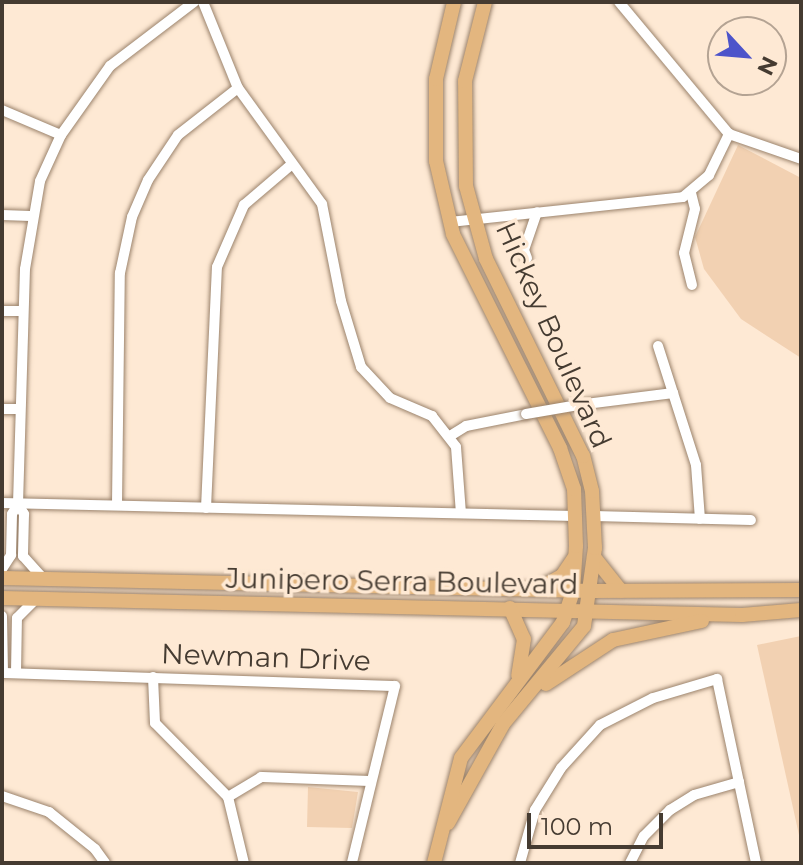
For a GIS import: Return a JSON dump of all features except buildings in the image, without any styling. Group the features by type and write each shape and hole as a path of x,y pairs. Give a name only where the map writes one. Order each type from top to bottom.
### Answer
{"main road":[{"name":"Hickey Boulevard","path":"434,863 461,758 568,611 576,554 574,489 560,448 450,222 436,161 439,58 454,2"},
{"name":"Hickey Boulevard","path":"440,838 514,708 574,642 590,612 594,557 594,516 579,447 496,283 473,216 462,125 469,58 485,2"},
{"path":"536,590 562,576 576,554"},
{"path":"594,557 621,591"},
{"name":"Junipero Serra Boulevard","path":"2,578 573,591 801,590"},
{"name":"Junipero Serra Boulevard","path":"2,598 742,615 801,610"},
{"path":"510,608 524,639 517,679"},
{"path":"514,708 571,664 613,640 664,626 742,615"}],"street":[{"path":"2,569 11,555 12,514 18,504 23,311 30,216 61,135 110,66 194,2"},
{"path":"203,2 238,88 322,204 341,301 361,367 390,398 432,416 450,436 460,459 461,513"},
{"path":"619,2 729,134 801,159"},
{"path":"117,504 120,273 132,217 148,180 178,135 238,88"},
{"path":"2,110 61,135"},
{"path":"450,222 473,216 537,212 691,193 709,175 729,134"},
{"path":"206,508 217,267 244,205 292,164"},
{"path":"691,193 695,209 684,253 692,285"},
{"path":"527,258 524,250 537,212"},
{"path":"2,215 30,216"},
{"path":"2,311 23,311"},
{"path":"658,346 699,481 700,519"},
{"path":"450,436 466,426 526,414 673,393"},
{"path":"2,409 20,409"},
{"path":"2,503 575,516"},
{"path":"18,504 24,514 26,564 46,580"},
{"path":"594,516 751,520"},
{"path":"16,673 17,618 37,598"},
{"path":"2,616 2,673"},
{"name":"Newman Drive","path":"2,673 395,686 352,863"},
{"path":"153,677 155,723 228,797 244,863"},
{"path":"520,863 535,810 561,768 600,725 653,698 717,679 756,863"},
{"path":"228,797 261,777 371,781"},
{"path":"630,863 644,836 670,810 694,795 739,782"},
{"path":"2,796 49,812 95,849 105,863"}],"shaded area":[{"path":"738,145 801,178 801,358 741,319 704,269 695,237"},
{"path":"801,636 801,844 757,645"},
{"path":"308,787 358,792 352,828 307,827"}]}
